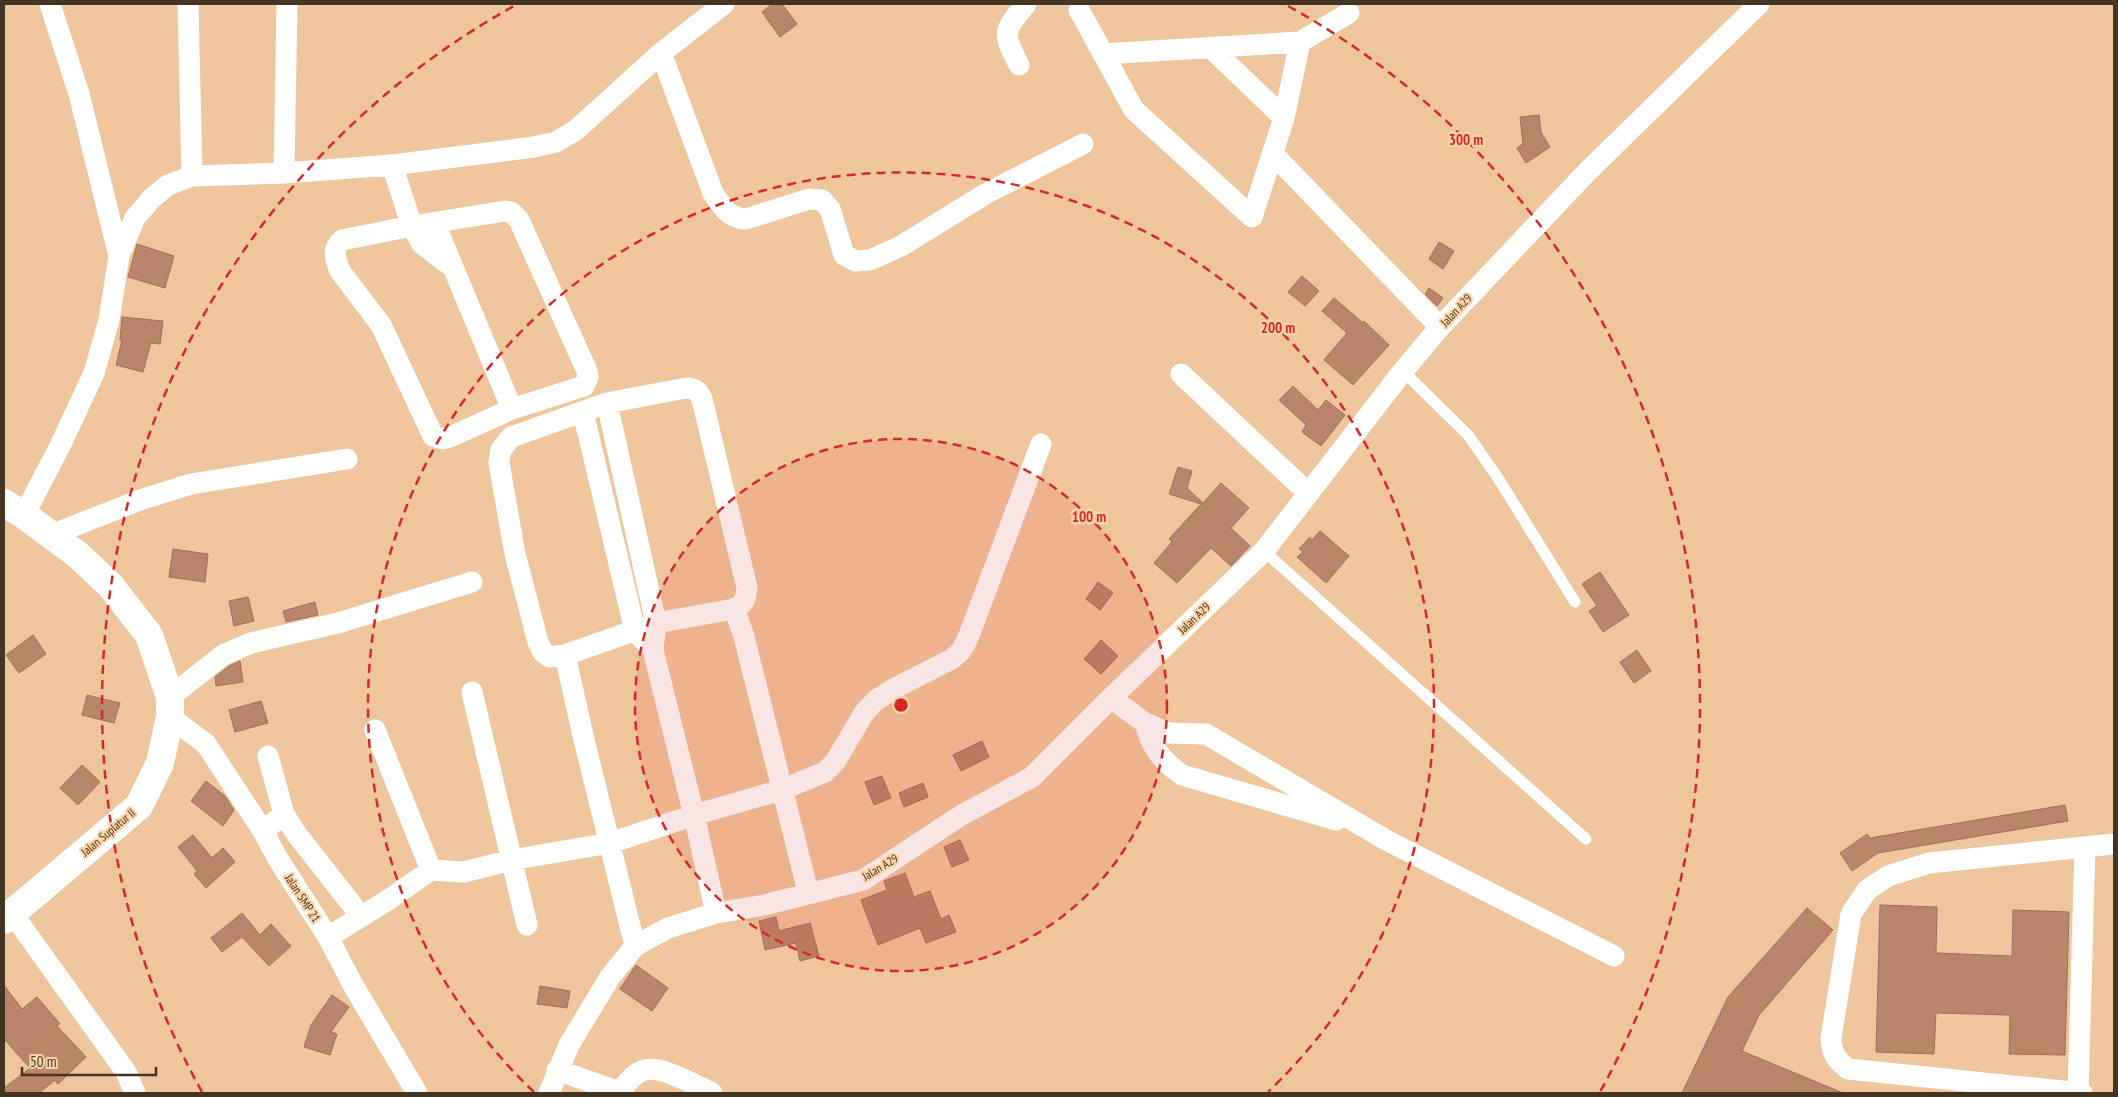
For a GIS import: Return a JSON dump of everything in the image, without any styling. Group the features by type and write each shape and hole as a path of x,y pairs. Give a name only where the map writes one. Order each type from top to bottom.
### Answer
{"street":[{"path":"50,4 79,94 119,256"},
{"path":"188,4 192,176"},
{"path":"284,173 287,4"},
{"path":"472,582 338,623 251,643 223,655 170,707 149,635 110,585 78,555 14,509 60,446 94,374 109,320 119,256 135,218 152,198 168,185 192,176 284,173 392,165 534,147 556,142 576,130 661,53 724,4"},
{"path":"1019,64 1006,40 1008,26 1026,4"},
{"name":"Jalan A29","path":"549,1093 569,1045 610,977 635,946 668,928 716,913 764,905 808,892 863,880 960,816 1032,777 1110,698 1264,551 1402,371 1440,326 1587,172 1759,4"},
{"path":"1079,10 1134,110 1252,217 1284,118 1300,42"},
{"path":"1103,54 1300,42 1349,13"},
{"path":"1210,47 1284,118"},
{"path":"661,53 713,193 724,210 736,219 746,219 810,199 822,200 830,209 844,255 856,261 870,260 901,246 1004,184 1082,144"},
{"path":"1272,154 1440,326"},
{"path":"392,165 412,226 422,244 452,267"},
{"path":"505,211 511,212 519,220 587,371 588,377 584,386 512,409 450,437 443,439 433,436 381,325 340,271 335,260 336,245 342,240 412,226 435,224 505,211"},
{"path":"435,224 512,409"},
{"path":"1181,374 1308,492"},
{"path":"686,388 693,388 698,392 702,399 747,588 746,598 742,605 734,609 656,623 565,655 549,656 544,652 538,642 515,554 499,463 501,450 511,437 583,412 607,403 686,388"},
{"path":"607,403 656,623 653,650 716,913"},
{"path":"583,412 635,630 653,650"},
{"path":"328,937 360,915 388,900 431,870 464,872 512,860 610,843 694,815 782,790 825,772 835,762 864,713 876,700 895,688 952,659 962,651 1040,444"},
{"path":"51,535 140,500 191,484 347,460"},
{"path":"734,609 743,633 808,892"},
{"path":"565,655 635,946"},
{"path":"472,692 527,925"},
{"path":"1110,698 1145,723 1168,733 1206,734 1365,828 1614,956"},
{"name":"Jalan SMP 21","path":"170,707 206,744 263,831 328,937 352,985 417,1093"},
{"name":"Jalan Suplatur II","path":"8,917 139,806 160,763 170,707"},
{"path":"1145,723 1148,736 1165,763 1182,775 1365,828"},
{"path":"375,730 431,870"},
{"path":"268,756 284,814 295,832 360,915"},
{"path":"263,831 284,814"},
{"path":"2082,1093 1848,1069 1836,1061 1832,1051 1831,1038 1851,914 1867,890 1888,876 1930,863 2114,844"},
{"path":"2078,1093 2085,848"},
{"path":"8,917 126,1072 135,1093"},
{"path":"557,1070 621,1092 629,1078 647,1069 658,1068 712,1093"}],"lane":[{"path":"1402,371 1468,435 1498,478 1575,602"},
{"path":"1264,551 1586,839"}],"building":[{"path":"772,4 782,4 797,24 780,37 762,12"},
{"path":"1539,115 1541,132 1550,147 1526,163 1517,148 1523,144 1520,117"},
{"path":"1439,242 1454,251 1443,269 1429,259"},
{"path":"137,244 174,256 165,288 128,277"},
{"path":"1302,276 1319,291 1305,306 1288,292"},
{"path":"1429,288 1443,298 1437,306 1425,294"},
{"path":"1334,298 1363,323 1364,321 1389,345 1353,385 1324,360 1347,333 1322,311"},
{"path":"122,317 163,321 160,344 151,343 143,372 116,365 122,340 120,340"},
{"path":"1293,386 1318,410 1326,400 1345,415 1321,446 1302,432 1306,425 1279,400"},
{"path":"1178,467 1192,471 1187,488 1203,503 1221,483 1249,508 1231,528 1250,546 1231,566 1211,548 1177,583 1154,563 1172,542 1169,539 1201,504 1169,494"},
{"path":"1320,531 1349,556 1326,583 1297,557 1303,552 1299,549 1310,537 1312,540"},
{"path":"173,549 208,554 205,582 169,577"},
{"path":"1600,572 1629,615 1603,632 1589,611 1597,606 1582,584"},
{"path":"1098,582 1113,593 1100,610 1086,599"},
{"path":"248,597 254,621 234,626 229,601"},
{"path":"315,602 318,615 286,622 283,611"},
{"path":"33,635 46,654 19,673 6,655"},
{"path":"1101,640 1118,656 1101,674 1084,659"},
{"path":"1637,650 1651,671 1634,683 1620,662"},
{"path":"240,661 243,682 216,686 215,677 229,666"},
{"path":"87,695 120,703 114,723 82,715"},
{"path":"261,701 268,723 235,732 229,710"},
{"path":"982,741 989,757 961,771 953,755"},
{"path":"82,765 100,782 78,805 60,788"},
{"path":"882,776 891,798 874,805 865,782"},
{"path":"206,781 225,796 234,810 223,826 191,801"},
{"path":"923,783 928,797 904,807 899,793"},
{"path":"2065,805 2068,821 1878,853 1852,871 1840,853 1867,834 1870,838"},
{"path":"193,835 212,858 223,848 235,862 206,888 194,874 197,871 178,847"},
{"path":"960,840 969,860 952,867 944,847"},
{"path":"905,873 914,897 930,891 941,919 949,915 956,932 926,943 920,928 878,945 861,900 887,890 884,881"},
{"path":"1880,905 1937,907 1936,953 2012,956 2013,910 2069,912 2065,1055 2009,1054 2010,1015 1936,1013 1934,1054 1876,1052"},
{"path":"1807,908 1833,930 1759,1015 1742,1051 1843,1093 1682,1093 1728,997"},
{"path":"242,913 260,935 271,924 291,946 269,966 242,937 222,952 211,938"},
{"path":"776,917 779,931 810,923 819,956 800,961 796,943 765,950 759,921"},
{"path":"636,965 668,988 652,1011 620,989"},
{"path":"4,985 22,1009 37,997 60,1024 57,1026 86,1057 58,1084 55,1080 39,1093 4,1093 4,1088 30,1068 4,1039"},
{"path":"540,986 570,991 567,1008 537,1004"},
{"path":"332,995 349,1007 331,1032 337,1034 330,1055 304,1047 311,1025"}]}
